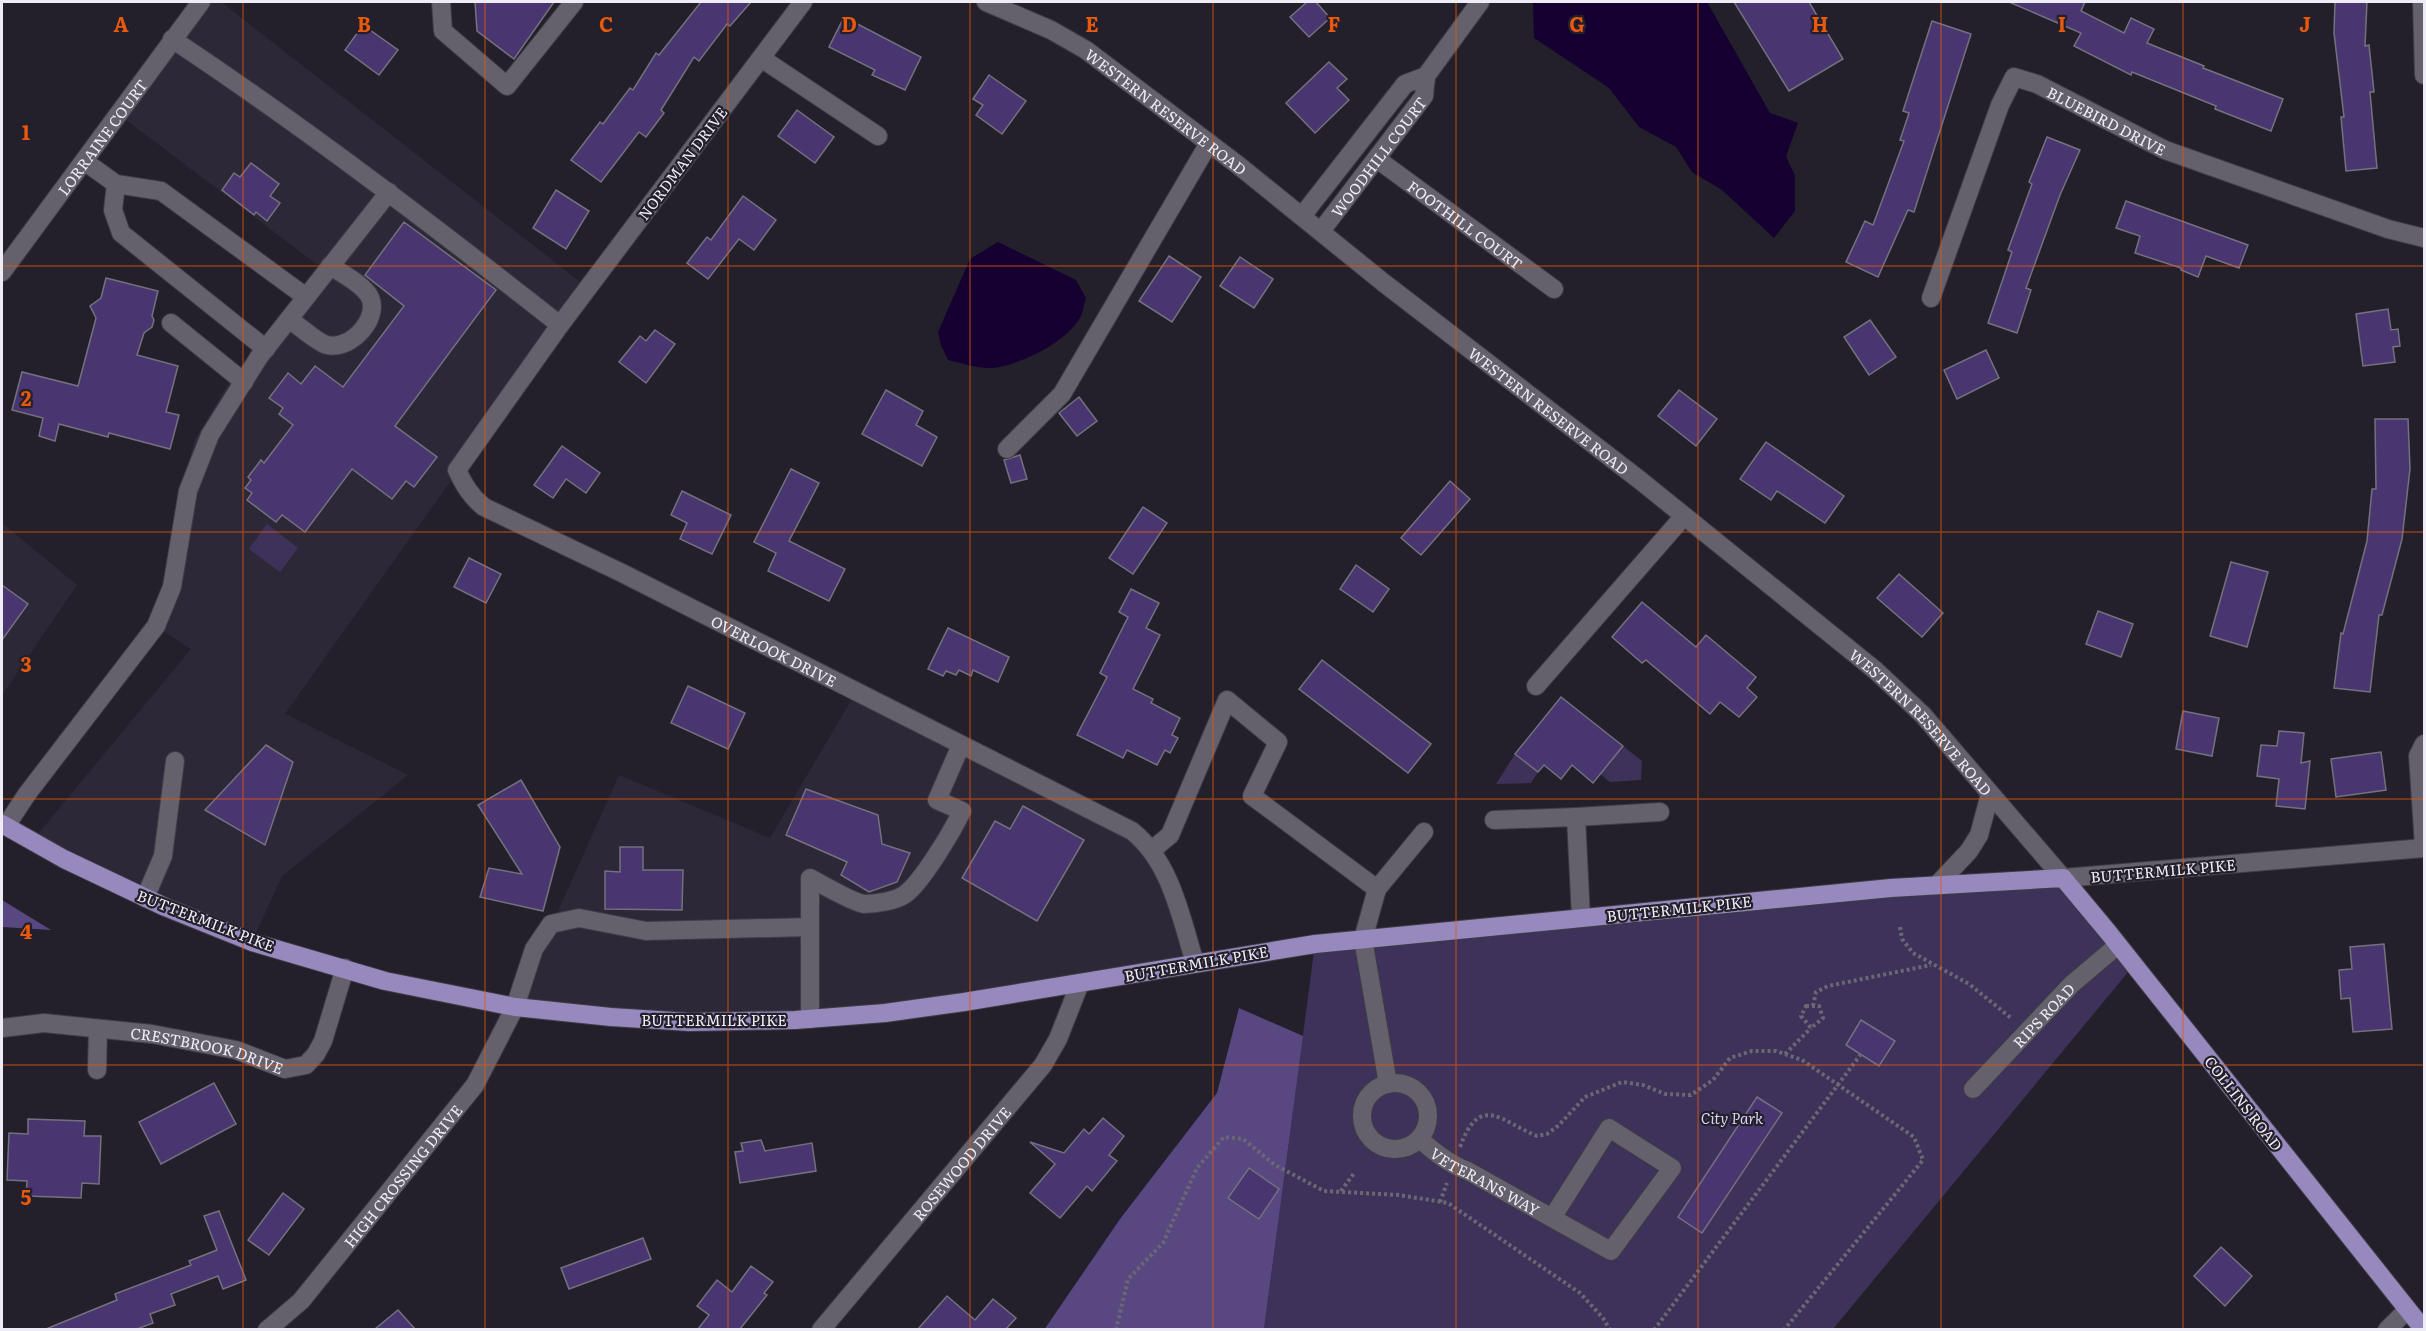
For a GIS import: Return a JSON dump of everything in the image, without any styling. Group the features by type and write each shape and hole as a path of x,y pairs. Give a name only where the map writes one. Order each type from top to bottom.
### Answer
{"main road":[{"name":"BUTTERMILK PIKE","path":"4,825 64,859 145,897 252,942 385,981 515,1007 690,1022 810,1018 908,1010 1315,944 1362,939 1937,885 2063,878"},
{"name":"COLLINS ROAD","path":"2063,878 2424,1329"}],"street":[{"name":"LORRAINE COURT","path":"2,272 201,2"},
{"path":"441,2 443,31 507,86 574,2"},
{"name":"NORDMAN DRIVE","path":"560,325 803,2"},
{"name":"WESTERN RESERVE ROAD","path":"987,2 1051,30 1086,50 1209,143 1384,283 1684,516 1875,670 1923,715 2063,878"},
{"name":"WOODHILL COURT","path":"1321,231 1424,96 1426,76 1480,2"},
{"path":"2422,2 2424,75"},
{"path":"172,39 264,100 389,192 560,325"},
{"path":"761,57 878,136"},
{"name":"WOODHILL COURT","path":"1302,216 1405,84 1426,76"},
{"name":"BLUEBIRD DRIVE","path":"1931,298 2000,105 2014,77 2037,84 2165,150 2388,229 2424,238"},
{"path":"1007,448 1062,394 1209,143"},
{"name":"FOOTHILL COURT","path":"1377,159 1554,289"},
{"path":"84,161 116,184 161,191 306,297"},
{"path":"116,184 113,210 122,233 266,349"},
{"path":"4,825 156,627 172,587 188,491 210,435 266,349 389,192"},
{"path":"289,319 327,345 345,344 363,332 372,308 369,295 355,282 330,266"},
{"path":"171,323 244,382"},
{"name":"OVERLOOK DRIVE","path":"560,325 457,470 463,484 475,500 484,507 622,573 1132,831 1152,850 1171,886 1195,963"},
{"path":"1536,686 1684,516"},
{"path":"1152,850 1170,835 1227,700 1278,742 1252,796 1377,889"},
{"path":"2424,744 2418,756 2424,847"},
{"path":"810,1018 810,878 862,904 885,901 904,895 918,880 956,824 962,811 937,800 961,745"},
{"path":"145,897 163,856 175,761"},
{"path":"1937,885 1969,851 1979,835 1990,794"},
{"path":"1494,820 1576,818 1660,812"},
{"path":"1576,818 1581,918"},
{"path":"1388,1084 1362,939 1377,889 1425,832"},
{"name":"BUTTERMILK PIKE","path":"2063,878 2424,847"},
{"name":"HIGH CROSSING DRIVE","path":"267,1329 301,1301 475,1085 515,1007 534,949 551,924 579,918 646,931 810,927"},
{"name":"RIPS ROAD","path":"1973,1089 2072,984 2118,945"},
{"name":"CRESTBROOK DRIVE","path":"2,1028 44,1023 152,1034 236,1050 285,1069 306,1065 316,1054 323,1041 345,968"},
{"name":"ROSEWOOD DRIVE","path":"821,1329 1043,1065 1058,1039 1080,983"},
{"path":"97,1070 98,1029"},
{"name":"VETERANS WAY","path":"1388,1084 1408,1086 1424,1099 1429,1119 1420,1139 1402,1149 1391,1149 1376,1143 1364,1130 1363,1107 1368,1096 1377,1088 1388,1084"},
{"name":"VETERANS WAY","path":"1420,1139 1453,1165 1468,1171 1552,1218 1611,1251 1672,1168 1609,1128 1552,1218"},
{"path":"2387,1329 2407,1310"}],"path":[{"path":"1900,927 1902,939 1913,954 1969,984 2011,1017"},
{"path":"1813,1006 1816,992 1828,986 1931,965"},
{"path":"1785,1054 1823,1018 1819,1006 1806,1006 1801,1016 1811,1028"},
{"path":"1440,1202 1465,1132 1484,1116 1496,1115 1537,1136 1547,1134 1559,1125 1585,1097 1622,1082 1643,1084 1665,1094 1691,1095 1713,1080 1730,1058 1752,1051 1776,1051 1802,1060 1914,1137 1923,1160 1784,1329"},
{"path":"1654,1329 1861,1054"},
{"path":"1116,1329 1128,1279 1163,1243 1197,1168 1224,1137 1243,1139 1275,1165 1324,1191 1399,1195 1448,1203 1580,1293 1610,1329"},
{"path":"1340,1192 1355,1172"}],"shaded area":[{"path":"201,2 221,2 588,288 285,714 408,775 282,876 252,942 32,841 191,649 149,622 160,601 194,441 228,384 319,266 118,114"},
{"path":"1533,2 1707,2 1770,113 1798,123 1786,156 1795,176 1795,211 1774,238 1722,190 1692,172 1676,147 1639,127 1609,88 1534,38"},
{"path":"998,242 1076,280 1086,298 1081,316 1074,326 1054,344 1014,363 985,368 948,360 938,332 970,259"},
{"path":"2,523 77,585 2,695"},
{"path":"856,692 1144,840 1195,963 795,1020 515,1007 619,775 770,838"},
{"path":"2,900 51,930 2,927"},
{"path":"1239,1008 1303,1036 1264,1329 1044,1330 1120,1219 1217,1093"}],"green space":[{"path":"267,524 298,548 280,572 249,549"},
{"path":"1623,746 1642,761 1641,780 1610,782 1600,774"},
{"path":"1515,754 1538,772 1531,783 1496,784"},
{"name":"City Park","path":"2063,878 2134,965 1833,1329 1264,1330 1315,944"}],"building":[{"path":"475,2 554,2 514,59 477,31"},
{"path":"701,2 751,2 730,26 727,24 699,61 694,57 661,110 664,113 646,137 639,132 601,182 571,160 600,122 603,124 630,88 633,90 656,53 659,55"},
{"path":"1307,2 1316,2 1330,18 1309,37 1290,17"},
{"path":"1734,2 1809,2 1843,59 1789,91"},
{"path":"2009,2 2085,2 2081,11 2124,33 2131,18 2154,29 2147,43 2283,99 2271,131 2132,72 2131,75 2074,46 2081,33"},
{"path":"2335,2 2367,2 2365,46 2369,45 2374,92 2370,92 2377,168 2346,171 2341,117 2344,117 2334,33"},
{"path":"844,17 921,57 905,90 872,75 875,70 829,47"},
{"path":"1932,21 1971,34 1914,212 1908,210 1878,277 1846,262 1865,221 1873,225 1904,141 1900,140 1909,113 1903,111"},
{"path":"363,25 398,50 379,75 345,50"},
{"path":"1329,62 1347,79 1337,88 1349,100 1315,133 1286,103"},
{"path":"989,75 1026,101 1002,134 976,115 983,105 973,99"},
{"path":"797,110 834,137 815,163 778,136"},
{"path":"2047,137 2080,150 2060,195 2026,288 2031,290 2017,333 1988,323 2012,252 2008,250 2032,184 2029,182"},
{"path":"251,163 279,184 270,196 280,203 267,221 256,212 254,215 222,190 234,173 240,177"},
{"path":"556,190 589,211 566,249 533,228"},
{"path":"743,196 776,220 754,250 739,239 708,279 687,263 707,237 711,240"},
{"path":"2126,201 2248,245 2239,268 2206,256 2198,277 2181,268 2135,253 2140,236 2116,228"},
{"path":"404,222 496,290 395,426 437,457 414,487 406,481 392,499 352,469 305,532 282,515 276,522 247,500 252,493 245,488 251,480 248,477 261,460 264,463 293,425 279,414 283,408 269,398 288,373 301,384 315,366 343,387 404,306 365,275"},
{"path":"1169,256 1201,277 1172,322 1139,301"},
{"path":"1240,257 1273,279 1254,308 1220,286"},
{"path":"106,278 158,291 152,316 154,320 152,327 144,333 137,355 178,366 166,412 179,415 170,449 109,433 108,437 59,424 55,441 39,436 43,418 12,410 22,372 78,386 96,318 90,306 101,298"},
{"path":"2388,309 2391,330 2398,329 2400,346 2393,347 2395,362 2363,366 2356,314"},
{"path":"1870,320 1896,357 1869,375 1844,337"},
{"path":"655,330 675,344 646,383 619,362 640,336 646,341"},
{"path":"1986,350 1999,378 1957,399 1944,370"},
{"path":"886,390 923,411 916,425 937,437 922,466 862,434"},
{"path":"1679,390 1717,419 1696,446 1658,416"},
{"path":"1079,397 1097,421 1077,436 1059,413"},
{"path":"2375,419 2408,419 2410,469 2402,539 2382,615 2379,615 2370,692 2334,688 2341,633 2343,634 2367,541 2372,489 2376,489"},
{"path":"1766,442 1844,496 1825,523 1777,491 1771,500 1740,479"},
{"path":"562,446 600,473 586,493 566,479 553,498 534,485"},
{"path":"1020,455 1027,479 1011,483 1004,460"},
{"path":"791,469 819,483 789,541 845,569 829,601 768,571 776,553 754,542"},
{"path":"1450,481 1470,499 1421,555 1401,538"},
{"path":"682,491 731,515 712,554 680,539 687,523 671,515"},
{"path":"1143,507 1167,523 1133,574 1109,558"},
{"path":"469,558 501,574 486,603 454,587"},
{"path":"2231,562 2268,572 2247,647 2210,636"},
{"path":"1356,565 1389,589 1373,612 1340,589"},
{"path":"1899,574 1943,613 1922,637 1877,598"},
{"path":"2,585 28,604 2,640"},
{"path":"1131,589 1159,603 1146,628 1160,635 1133,689 1153,699 1151,703 1180,718 1172,735 1178,738 1170,753 1165,750 1157,765 1127,750 1123,758 1077,735 1107,677 1100,673 1128,617 1119,612"},
{"path":"1642,602 1696,647 1706,635 1756,677 1747,688 1757,697 1739,717 1720,702 1710,714 1646,660 1642,663 1612,637"},
{"path":"2098,611 2133,624 2121,657 2086,644"},
{"path":"948,628 1009,657 998,682 973,670 971,676 959,670 956,675 946,671 943,676 928,669"},
{"path":"1322,660 1431,744 1408,773 1299,689"},
{"path":"688,686 745,713 728,749 671,723"},
{"path":"1561,697 1623,746 1593,783 1572,765 1561,779 1544,765 1538,772 1515,754"},
{"path":"2183,711 2219,718 2212,756 2176,749"},
{"path":"2279,731 2304,733 2301,763 2310,761 2305,809 2276,806 2279,779 2257,776 2261,745 2277,746"},
{"path":"266,745 293,762 265,845 205,810"},
{"path":"2381,752 2386,790 2336,797 2331,759"},
{"path":"521,780 560,847 543,911 480,897 489,868 522,874 478,805"},
{"path":"806,789 878,815 882,844 910,853 897,882 869,892 841,875 847,862 786,835"},
{"path":"1023,806 1084,840 1037,921 962,878 995,821 1010,829"},
{"path":"620,847 643,847 643,870 683,870 682,910 605,909 605,871 620,872"},
{"path":"2384,944 2392,1029 2353,1032 2350,998 2341,999 2339,970 2352,969 2350,947"},
{"path":"1861,1020 1895,1041 1879,1066 1846,1045"},
{"path":"214,1083 236,1124 161,1164 139,1122"},
{"path":"1757,1097 1782,1113 1702,1233 1678,1217"},
{"path":"1103,1118 1124,1136 1109,1155 1117,1161 1092,1191 1087,1186 1060,1218 1030,1193 1055,1164 1030,1142 1064,1153 1084,1129 1089,1134"},
{"path":"28,1119 85,1121 84,1136 101,1136 99,1184 82,1183 81,1198 26,1196 27,1181 7,1180 9,1133 28,1134"},
{"path":"761,1140 765,1151 812,1143 816,1171 740,1183 735,1152 743,1151 741,1143"},
{"path":"1249,1168 1279,1189 1259,1219 1228,1198"},
{"path":"283,1193 304,1209 269,1255 248,1240"},
{"path":"219,1211 246,1280 223,1289 218,1276 171,1294 175,1305 150,1314 153,1323 137,1329 46,1329 117,1300 115,1294 191,1265 189,1261 217,1250 204,1216"},
{"path":"643,1238 651,1259 569,1289 561,1268"},
{"path":"2221,1247 2252,1276 2225,1306 2194,1276"},
{"path":"751,1266 773,1282 764,1293 767,1295 740,1329 698,1329 709,1315 697,1306 717,1280 732,1292"},
{"path":"947,1296 975,1320 993,1299 1016,1318 1006,1329 918,1329"},
{"path":"398,1310 415,1329 375,1329"}]}
